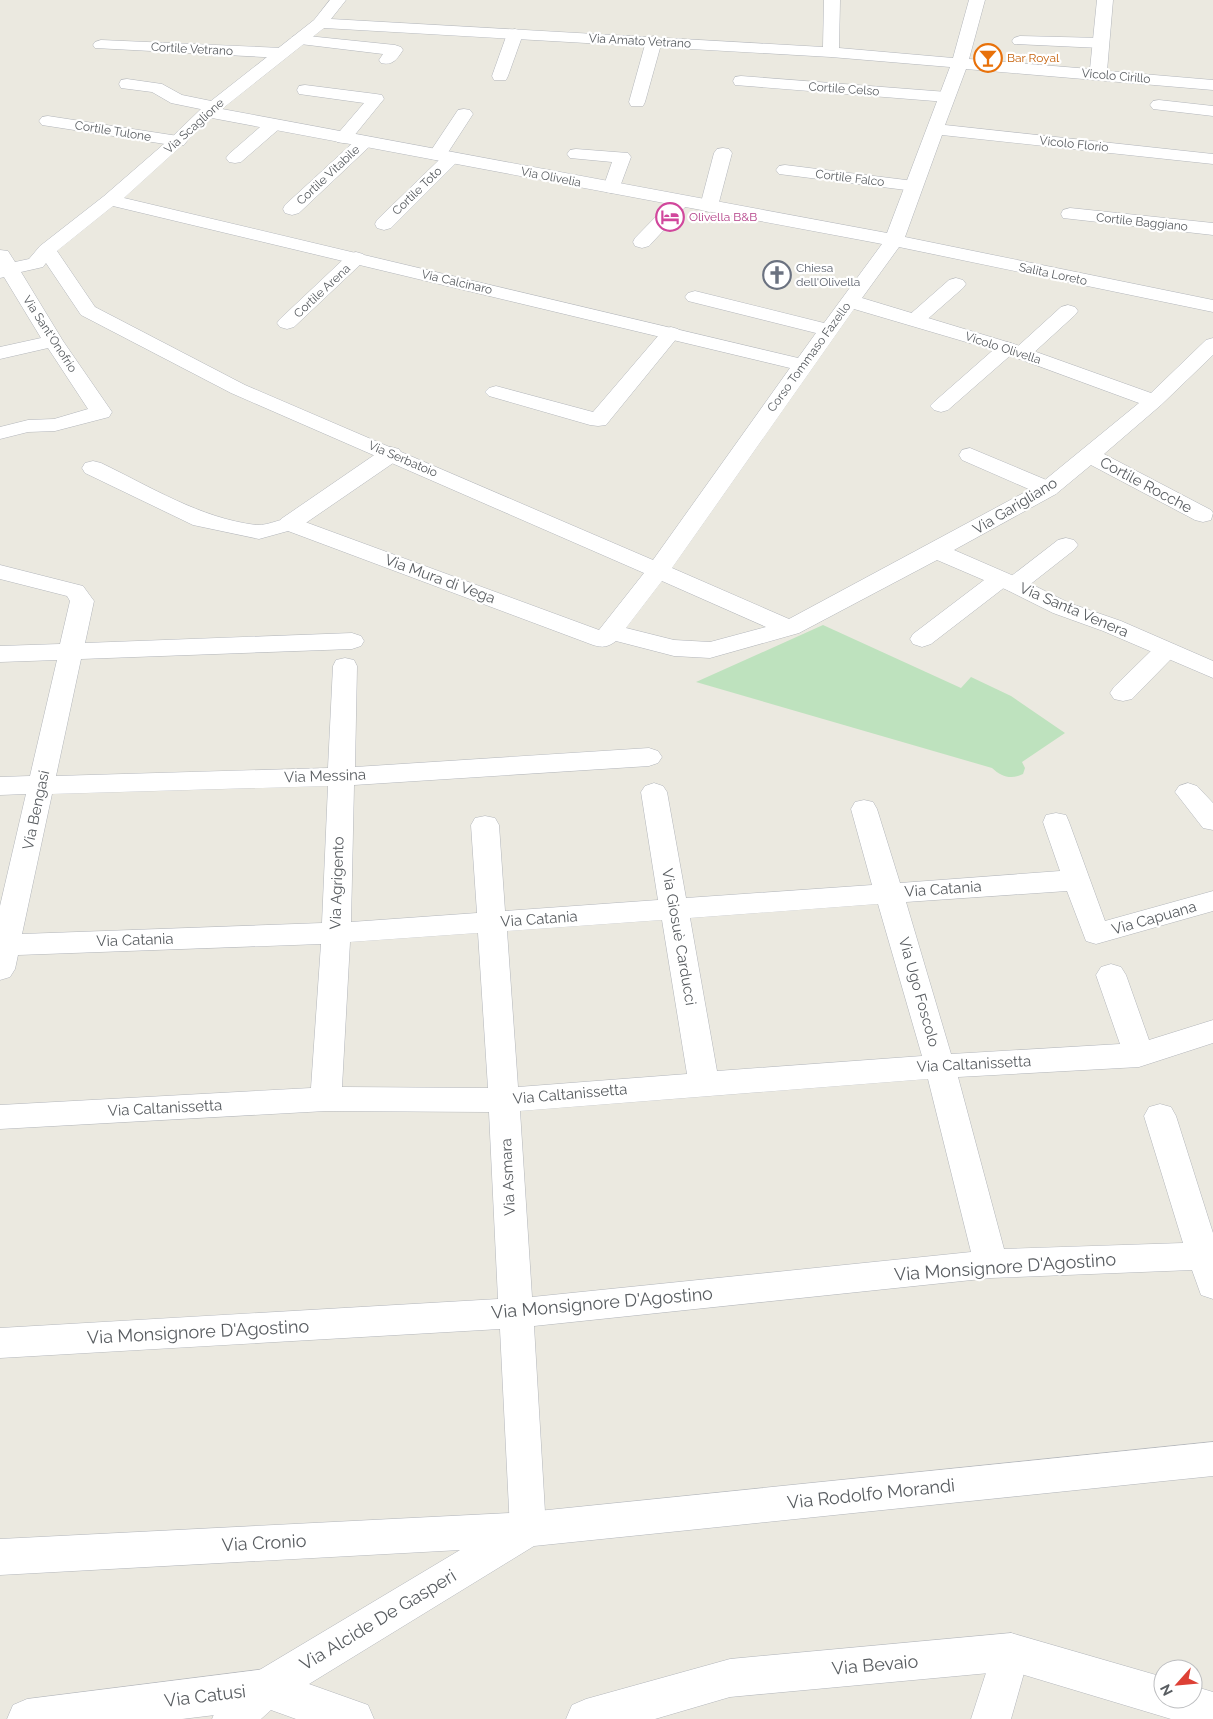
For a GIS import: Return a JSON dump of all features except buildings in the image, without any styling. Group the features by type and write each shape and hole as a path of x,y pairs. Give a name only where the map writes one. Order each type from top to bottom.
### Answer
{"street":[{"path":"331,0 338,0"},
{"name":"Via Scaglione","path":"3,265 36,263 47,250 110,200 212,109 320,23 338,0"},
{"path":"831,52 832,0"},
{"name":"Corso Tommaso Fazello","path":"611,632 659,569 803,364 894,241 959,64 977,0"},
{"path":"1098,75 1105,0"},
{"name":"Via Amato Vetrano","path":"320,23 831,52 959,64"},
{"path":"500,76 515,34"},
{"path":"298,40 395,50 387,60"},
{"path":"637,102 654,41"},
{"path":"1020,41 1101,43"},
{"name":"Cortile Vetrano","path":"101,45 282,53"},
{"name":"Vicolo Cirillo","path":"959,64 1213,85"},
{"name":"Cortile Celso","path":"741,81 947,97"},
{"name":"Via Olivelia","path":"127,84 156,88 177,98 273,125 894,241"},
{"path":"305,90 376,99 344,138"},
{"path":"1159,104 1213,111"},
{"name":"Cortile Toto","path":"384,224 444,157 464,114"},
{"name":"Cortile Tulone","path":"48,121 178,141"},
{"path":"235,158 273,125"},
{"name":"Vicolo Florio","path":"935,129 1213,158"},
{"name":"Cortile Vitabile","path":"292,209 364,142"},
{"path":"576,154 622,157 612,188"},
{"path":"709,206 723,154"},
{"name":"Cortile Falco","path":"786,170 914,186"},
{"path":"530,192 544,175"},
{"name":"Via Calcinaro","path":"110,200 803,364"},
{"path":"642,242 681,201"},
{"name":"Cortile Baggiano","path":"1070,214 1213,229"},
{"name":"Salita Loreto","path":"894,241 1213,306"},
{"name":"Via Serbatoio","path":"47,250 88,311 238,389 659,569 790,628"},
{"name":"Cortile Arena","path":"287,323 356,258"},
{"name":"Via Sant'Onofrio","path":"0,433 28,426 55,425 102,412 3,265"},
{"path":"915,320 956,284"},
{"path":"695,297 829,330"},
{"name":"Vicolo Olivella","path":"850,300 1015,350 1154,401"},
{"path":"941,406 1068,311"},
{"path":"496,392 598,420 671,333"},
{"path":"0,353 53,341"},
{"name":"Via Garigliano","path":"790,628 1048,489 1154,401 1213,344"},
{"path":"94,468 201,520 259,532 289,524 391,454"},
{"path":"970,455 1048,489"},
{"name":"Cortile Rocche","path":"1090,455 1203,515"},
{"name":"Via Mura di Vega","path":"289,524 602,640 611,632 674,648 710,650 790,628"},
{"path":"922,639 1066,545"},
{"name":"Via Santa Venera","path":"934,550 1061,608 1112,626 1213,670"},
{"name":"Via Bengasi","path":"0,572 76,591 82,601 42,784 2,953"},
{"name":"Via Agrigento","path":"0,654 70,650 349,653 340,777 336,933 326,1099"},
{"path":"1123,693 1166,650"},
{"name":"Via Messina","path":"0,786 340,777 649,757"},
{"name":"Via Giosuè Carducci","path":"654,792 704,1083"},
{"path":"1188,792 1213,821"},
{"name":"Via Ugo Foscolo","path":"864,809 940,1066 991,1264"},
{"path":"1056,822 1077,880"},
{"name":"Via Asmara","path":"485,825 490,922 504,1100 528,1529"},
{"name":"Via Catania","path":"2,953 336,933 1077,880"},
{"name":"Via Capuana","path":"1077,880 1096,934 1213,901"},
{"path":"1111,975 1139,1055"},
{"name":"Via Caltanissetta","path":"0,1116 326,1099 504,1100 940,1066 1139,1055 1213,1031"},
{"path":"1160,1116 1210,1264"},
{"name":"Via Monsignore D'Agostino","path":"0,1343 515,1313 991,1264 1210,1264"},
{"name":"Via Rodolfo Morandi","path":"528,1529 1213,1459"},
{"name":"Via Cronio","path":"0,1557 528,1529"},
{"name":"Via Alcide De Gasperi","path":"232,1719 265,1688 528,1529"},
{"path":"991,1719 1011,1652"},
{"name":"Via Bevaio","path":"586,1719 730,1678 1011,1652 1153,1694"},
{"path":"265,1688 354,1719"},
{"name":"Via Catusi","path":"27,1719 265,1688"}],"green space":[{"path":"823,625 961,688 971,677 1011,696 1065,733 1022,762 1025,768 1023,774 1007,777 999,774 992,768 696,682"}],"place":[{"name":"Bar Royal","path":"988,58"},
{"name":"Olivella B&B","path":"670,217"},
{"name":"Chiesa dell'Olivella","path":"777,275"}]}
